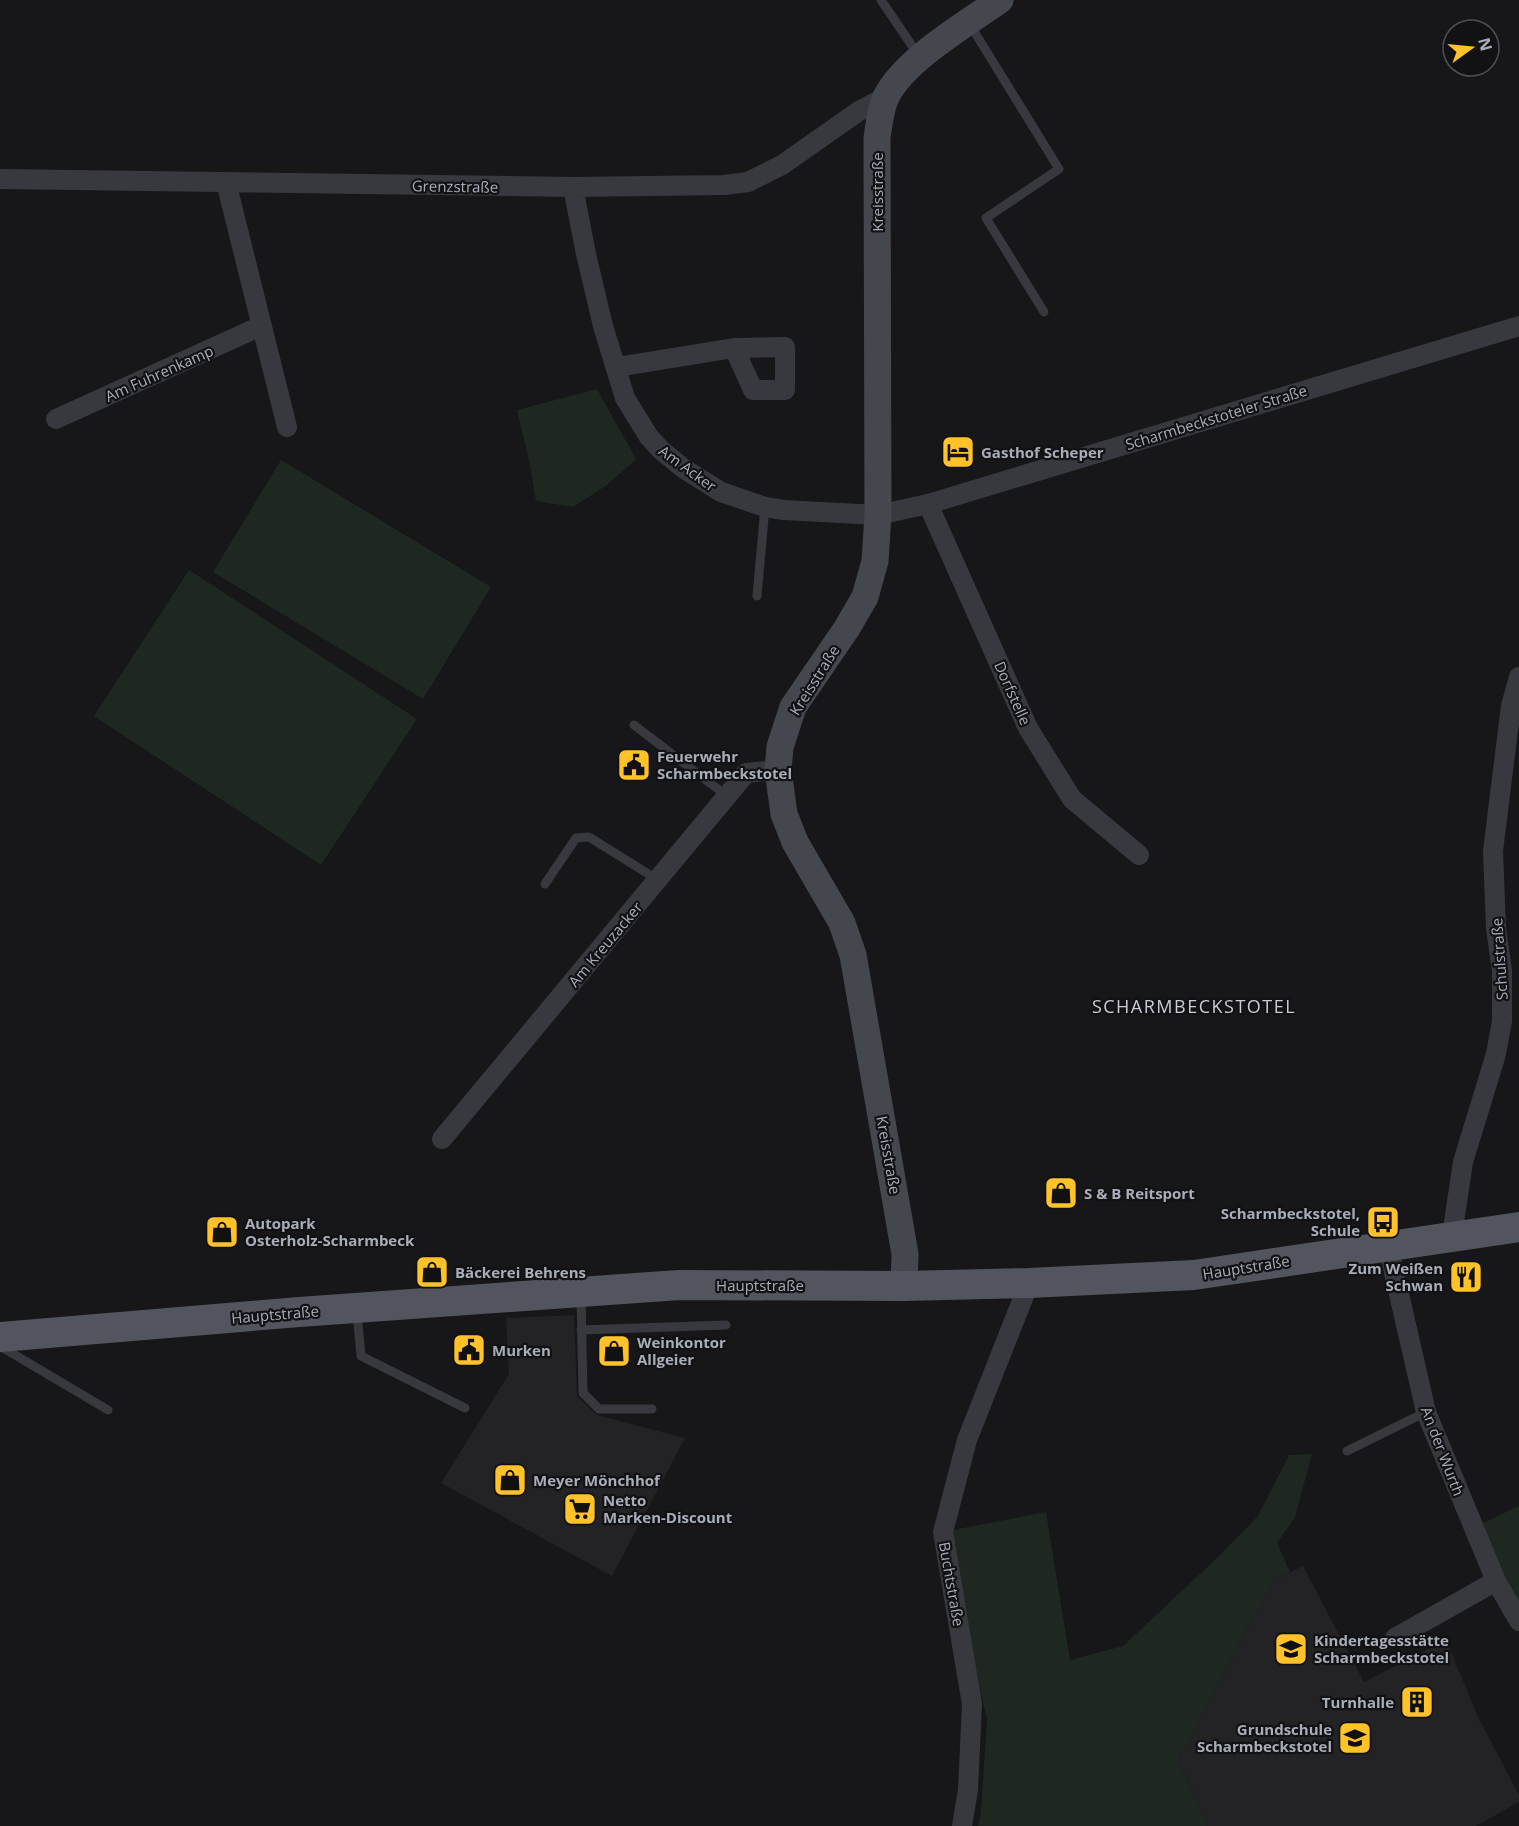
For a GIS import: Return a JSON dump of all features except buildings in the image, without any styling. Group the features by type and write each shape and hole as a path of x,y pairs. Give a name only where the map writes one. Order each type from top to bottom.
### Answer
{"main road":[{"name":"Hauptstraße","path":"0,1337 356,1307 581,1291 738,1284 904,1286 1029,1283 1194,1275 1519,1227"}],"street":[{"path":"886,98 894,84 920,58 1000,0"},
{"name":"Grenzstraße","path":"0,179 573,187 724,185 748,182 782,165 859,111 886,98"},
{"name":"Kreisstraße","path":"886,98 877,138 878,515 875,561 865,597 847,628 793,707 780,747 778,770 784,814 795,842 842,923 853,955 905,1254 904,1286"},
{"path":"226,182 287,427"},
{"name":"Am Acker","path":"573,187 603,326 625,398 649,437 661,450 682,468 721,492 765,507 878,515"},
{"name":"Am Fuhrenkamp","path":"56,419 261,326"},
{"name":"Scharmbeckstoteler Straße","path":"878,515 928,504 1519,326"},
{"path":"617,367 734,348"},
{"name":"Dorfstelle","path":"928,504 1028,728 1072,799 1138,855"},
{"name":"Schulstraße","path":"1456,1237 1454,1222 1463,1162 1496,1054 1502,1021 1502,971 1496,928 1493,851 1511,706 1519,677"},
{"name":"Am Kreuzacker","path":"442,1139 746,773 778,770"},
{"name":"An der Wurth","path":"1388,1246 1426,1412 1496,1581 1519,1621"},
{"name":"Buchtstraße","path":"962,1826 968,1790 972,1704 943,1532 967,1440 1029,1283"},
{"path":"1395,1638 1496,1581"}],"lane":[{"path":"881,0 920,58"},
{"path":"969,23 1059,169 986,218 1044,312"},
{"path":"757,596 765,507"},
{"path":"634,725 727,796"},
{"path":"545,884 576,838 583,837 589,837 658,880"},
{"path":"581,1291 583,1393 599,1409 652,1409"},
{"path":"356,1307 361,1356 465,1408"},
{"path":"581,1330 726,1325"},
{"path":"0,1346 108,1410"},
{"path":"1347,1451 1426,1412"}],"shaded area":[{"path":"597,389 636,459 607,485 573,507 536,501 517,410"},
{"path":"281,460 491,587 423,699 213,572"},
{"path":"189,570 417,719 321,865 94,716"},
{"path":"574,1315 577,1396 597,1415 685,1438 612,1576 441,1483 509,1374 506,1318"},
{"path":"1312,1454 1295,1517 1277,1543 1290,1572 1273,1580 1178,1760 1208,1826 978,1826 981,1812 987,1719 943,1532 1046,1512 1070,1660 1123,1646 1217,1558 1258,1516 1289,1455"},
{"path":"1519,1506 1519,1605 1504,1579 1481,1524"},
{"name":"Grundschule Scharmbeckstotel","path":"1303,1566 1364,1682 1446,1640 1478,1717 1519,1795 1519,1802 1476,1826 1208,1826 1178,1760 1273,1580"}],"place":[{"name":"Gasthof Scheper","path":"958,452"},
{"name":"Feuerwehr Scharmbeckstotel","path":"634,765"},
{"name":"S & B Reitsport","path":"1061,1193"},
{"name":"Scharmbeckstotel, Schule","path":"1383,1222"},
{"name":"Autopark Osterholz-Scharmbeck","path":"222,1232"},
{"name":"Bäckerei Behrens","path":"432,1272"},
{"name":"Zum Weißen Schwan","path":"1466,1277"},
{"name":"Murken","path":"469,1350"},
{"name":"Weinkontor Allgeier","path":"614,1351"},
{"name":"Meyer Mönchhof","path":"510,1480"},
{"name":"Netto Marken-Discount","path":"580,1509"},
{"name":"Kindertagesstätte Scharmbeckstotel","path":"1291,1649"},
{"name":"Turnhalle","path":"1417,1702"},
{"name":"Grundschule Scharmbeckstotel","path":"1355,1738"}],"district":[{"name":"SCHARMBECKSTOTEL","path":"1194,1006"}]}
